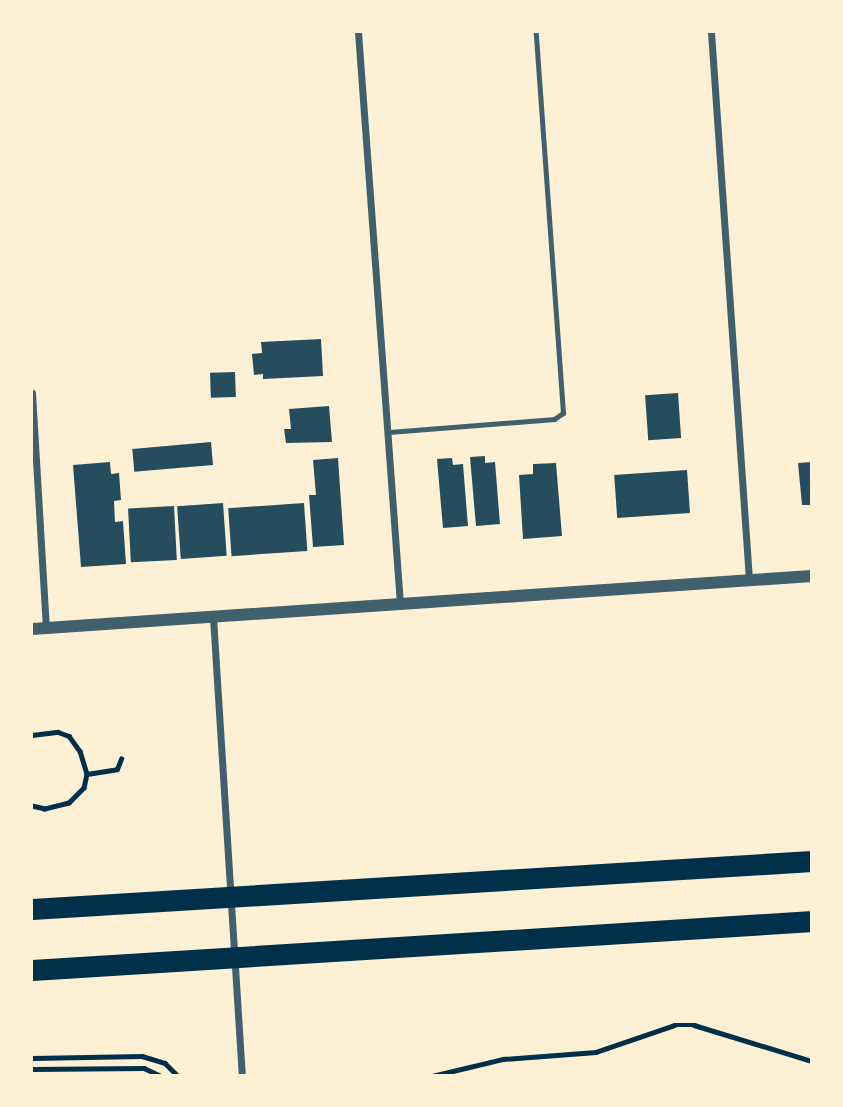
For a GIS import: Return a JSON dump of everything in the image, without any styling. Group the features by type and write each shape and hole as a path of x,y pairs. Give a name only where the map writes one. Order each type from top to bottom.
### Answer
{"highway":[{"path":"32,909 811,861"},
{"path":"32,970 811,921"}],"street":[{"path":"358,32 390,432 400,604"},
{"path":"711,32 749,580"},
{"path":"32,393 46,628"},
{"path":"32,629 811,576"},
{"path":"213,617 242,1076"}],"lane":[{"path":"390,432 554,419 563,413 536,32"}],"path":[{"path":"32,735 58,732 69,736 80,751 87,774 84,788 69,803 45,809 32,806"},
{"path":"87,774 117,769 121,759"},
{"path":"432,1076 503,1059 596,1052 675,1025 694,1025 811,1061"},
{"path":"32,1058 142,1056 165,1063 178,1076"},
{"path":"32,1069 144,1068 161,1076"}],"building":[{"path":"321,339 323,376 263,379 263,374 254,375 252,354 262,353 261,342"},
{"path":"235,372 236,397 211,398 210,373"},
{"path":"678,393 681,438 648,440 645,395"},
{"path":"329,406 332,442 286,443 284,429 291,429 289,409"},
{"path":"211,442 213,465 134,472 132,449"},
{"path":"485,456 485,463 495,462 500,524 476,526 470,457"},
{"path":"338,458 344,545 313,547 309,495 316,495 313,460"},
{"path":"452,458 453,465 463,464 468,526 443,528 437,459"},
{"path":"110,462 111,474 119,473 121,500 114,501 115,522 123,521 126,564 81,567 73,465"},
{"path":"812,462 812,505 802,505 798,463"},
{"path":"556,463 562,536 523,539 519,475 533,474 533,464"},
{"path":"687,470 690,513 617,518 614,475"},
{"path":"223,503 227,556 181,559 177,506"},
{"path":"304,503 307,551 232,556 228,508"},
{"path":"174,506 177,560 131,562 128,508"}]}
